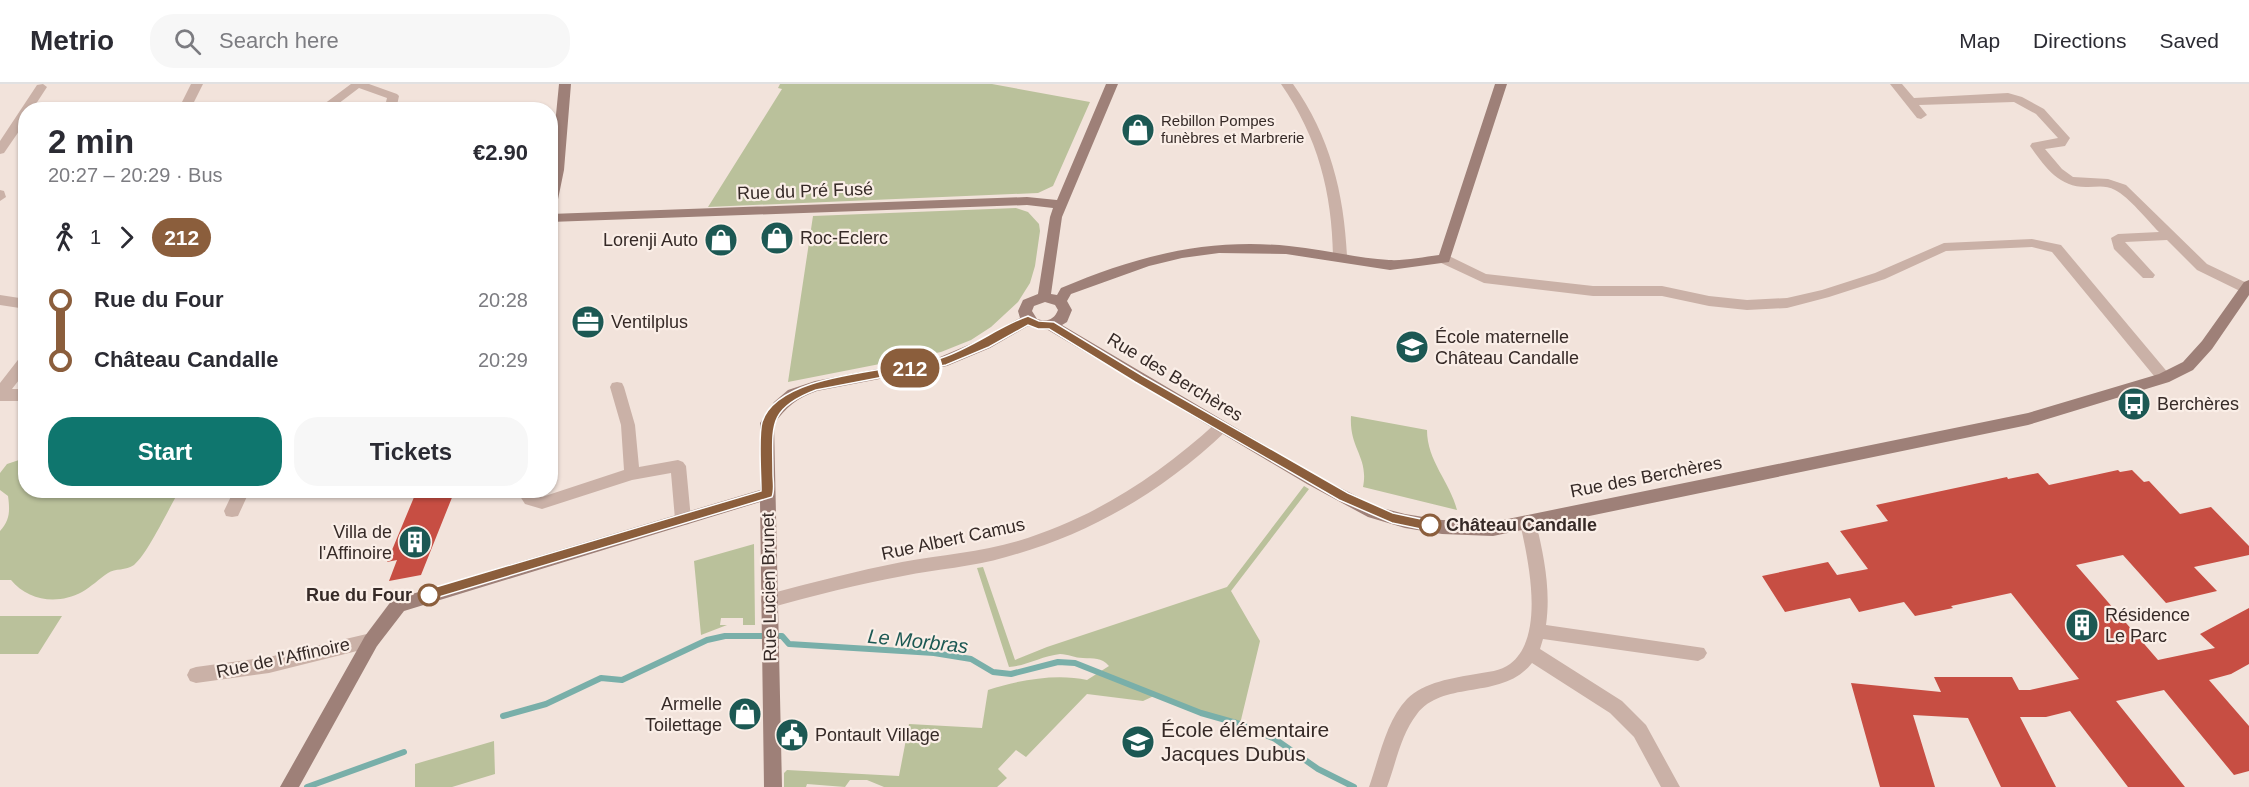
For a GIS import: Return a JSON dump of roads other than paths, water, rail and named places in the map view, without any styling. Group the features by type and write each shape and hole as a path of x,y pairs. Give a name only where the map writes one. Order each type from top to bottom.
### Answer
{"street":[{"path":"188,102 197,84"},
{"path":"333,102 358,84 393,96 392,102"},
{"path":"558,161 566,84"},
{"path":"1044,297 1053,234 1060,205 1112,84"},
{"path":"1287,84 1312,123 1330,174 1340,221 1340,256"},
{"path":"1444,259 1501,84"},
{"path":"1896,84 1920,115"},
{"path":"2021,85 2027,93 2022,99"},
{"path":"31,102 41,87"},
{"path":"1911,102 2008,97 2022,99 2032,104 2064,138 2061,142 2036,146 2063,177 2073,182 2108,182 2122,188 2202,267 2248,287"},
{"path":"0,150 18,122"},
{"name":"Rue du Pré Fusé","path":"558,218 1026,201 1060,205"},
{"path":"2148,275 2119,246 2118,238 2170,236"},
{"path":"1060,301 1066,291 1146,262 1182,253 1256,249 1340,256 1390,265 1444,259 1484,278 1593,291 1662,291 1709,301 1748,305 1787,303 1880,276 1944,247 2032,243 2056,248 2159,373"},
{"name":"Rue des Berchères","path":"1050,325 1344,497 1392,518 1442,527 1493,529 2028,419 2159,373 2188,366 2248,287"},
{"path":"1044,297 1060,301 1065,310 1064,314 1056,323 1050,325 1038,325 1028,320 1024,312 1025,307 1032,300 1044,297"},
{"path":"0,300 18,303"},
{"name":"Rue Lucien Brunet","path":"773,787 767,423 779,406 793,394 815,386 942,362 985,344 1028,320"},
{"path":"0,394 18,370"},
{"path":"617,387 628,425 632,474"},
{"path":"0,394 18,395"},
{"name":"Rue Albert Camus","path":"769,601 903,569 969,558 1050,537 1130,500 1178,467 1221,427"},
{"path":"558,498 632,474 678,466 683,519"},
{"path":"292,781 371,641 393,610 407,601 767,494"},
{"path":"232,511 238,498"},
{"path":"530,498 542,503 558,498"},
{"path":"1381,779 1403,721 1414,704 1435,693 1509,674 1531,653 1539,631 1536,562 1528,523"},
{"path":"1539,631 1698,653"},
{"name":"Rue de l'Affinoire","path":"196,675 269,665 371,641"},
{"path":"1531,653 1616,707 1640,732 1671,787"}],"waterway":[{"name":"Le Morbras","path":"503,716 546,704 601,678 622,680 707,640 725,636 782,636 789,644 934,653 971,659 993,672 1011,674 1058,662 1075,663 1201,713 1240,724 1275,739 1318,769 1354,787"},
{"name":"Le Morbras","path":"307,787 404,752"}],"place":[{"name":"Rebillon Pompes funèbres et Marbrerie","path":"1138,130"},
{"name":"Roc-Eclerc","path":"777,238"},
{"name":"Lorenji Auto","path":"721,240"},
{"name":"Ventilplus","path":"588,322"},
{"name":"École maternelle Château Candalle","path":"1412,347"},
{"name":"Berchères","path":"2134,404"},
{"name":"Château Candalle","path":"1430,525"},
{"name":"Villa de l'Affinoire","path":"415,542"},
{"name":"Rue du Four","path":"429,595"},
{"name":"Résidence Le Parc","path":"2082,625"},
{"name":"Armelle Toilettage","path":"745,714"},
{"name":"Pontault Village","path":"792,735"},
{"name":"École élémentaire Jacques Dubus","path":"1138,742"}]}
